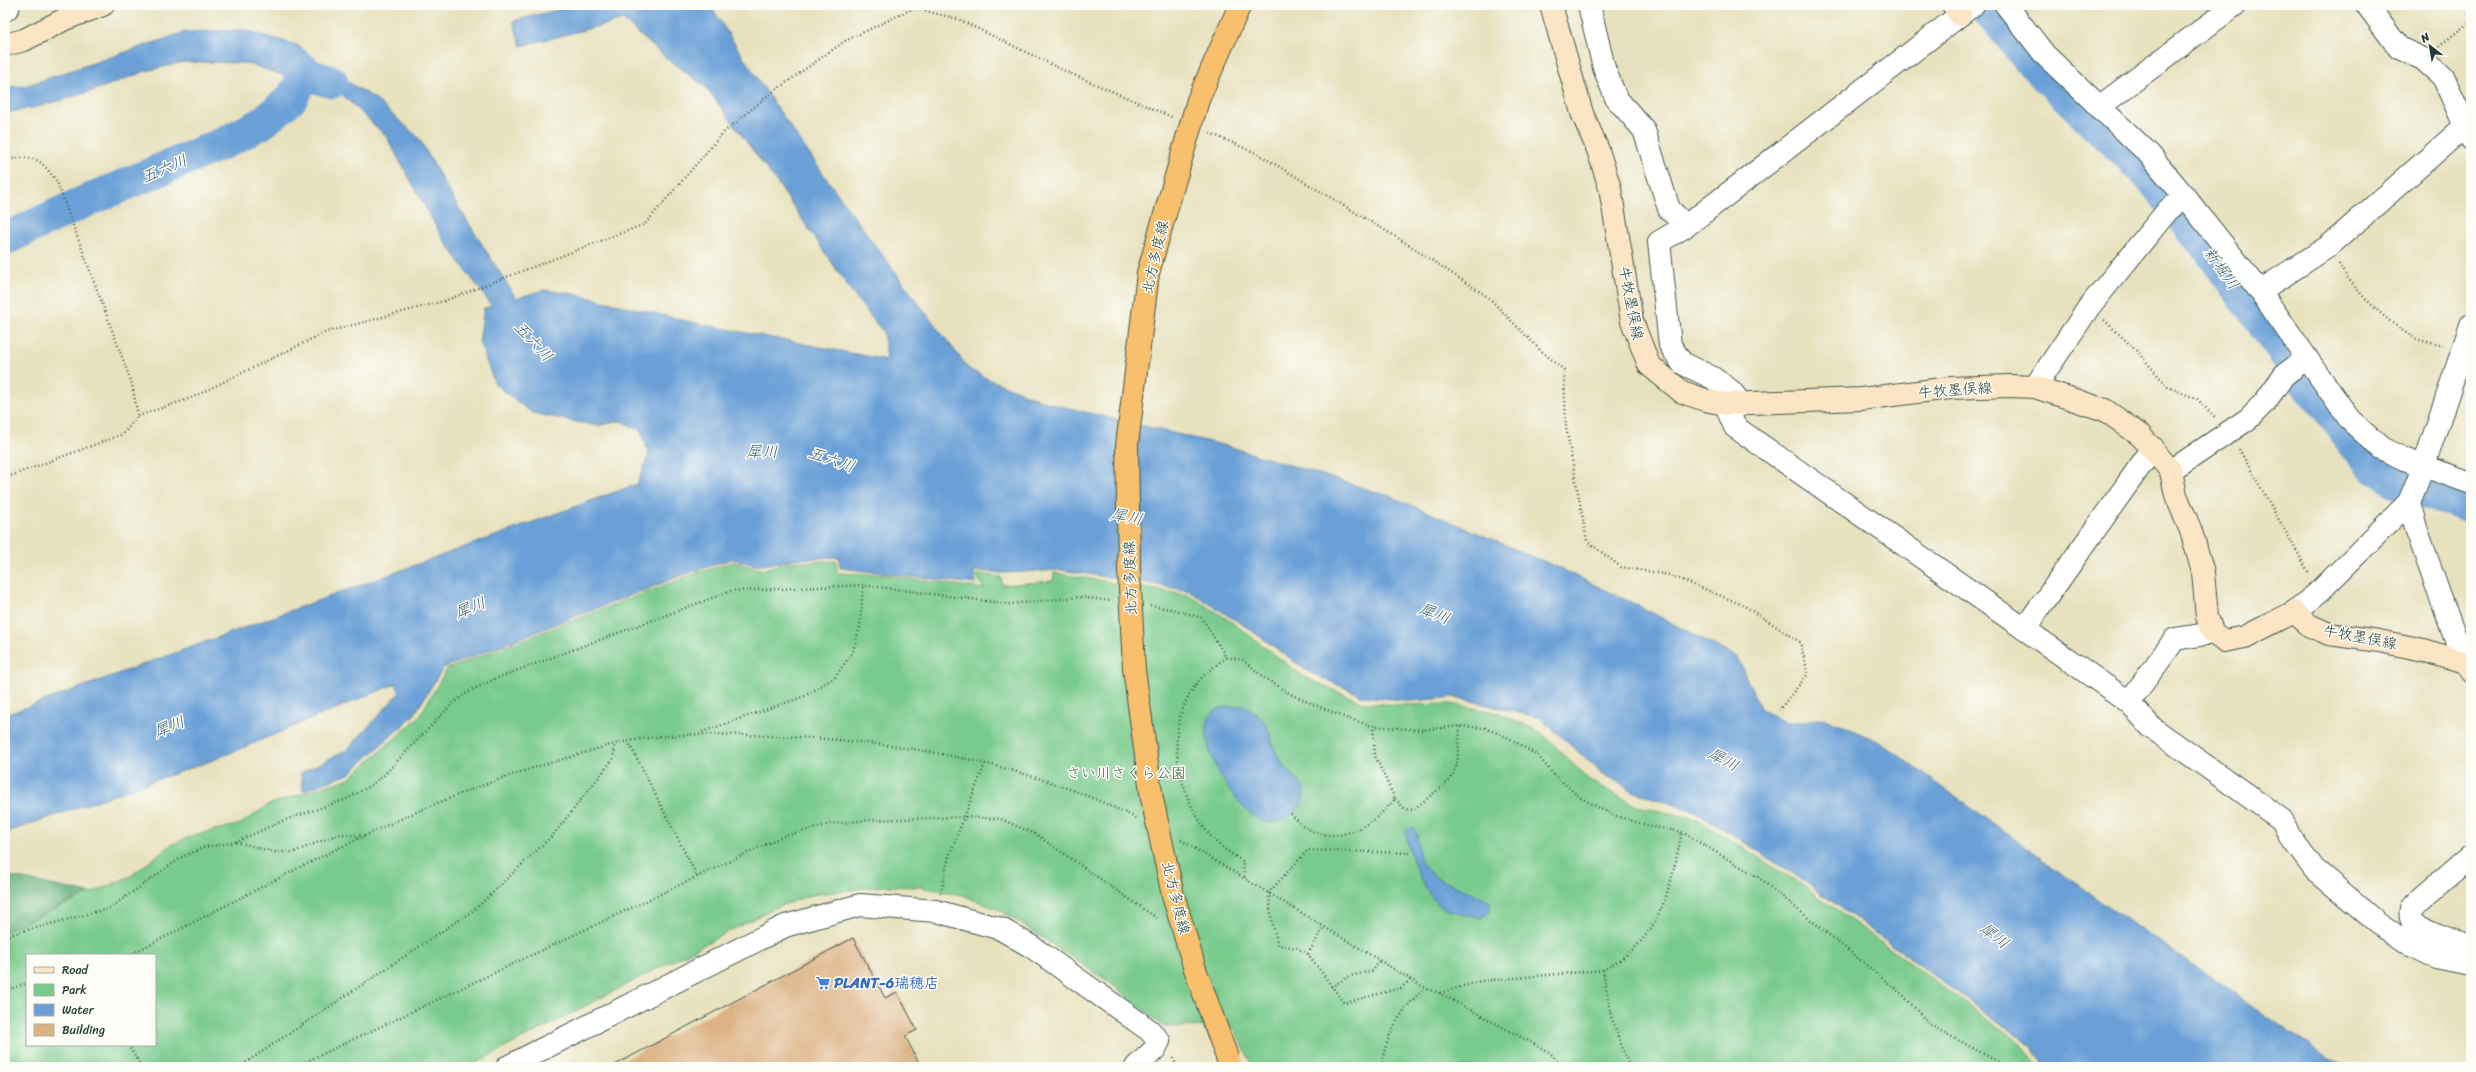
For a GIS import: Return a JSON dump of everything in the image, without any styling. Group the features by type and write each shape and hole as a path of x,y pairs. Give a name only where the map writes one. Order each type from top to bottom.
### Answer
{"main road":[{"path":"5,45 24,40 65,19 103,5"},
{"name":"北方多度線","path":"1228,1060 1195,968 1173,895 1152,799 1134,669 1129,569 1127,445 1148,273 1198,100 1240,5"},
{"name":"牛牧墨俣線","path":"1551,5 1582,113 1598,150 1610,188 1632,321 1639,344 1649,365 1682,392 1705,400 1733,405 1861,399 1950,388 2035,387 2105,410 2141,436 2171,471 2176,495 2191,531 2203,572 2207,617 2213,633"},
{"path":"2213,633 2224,641 2245,637 2294,612"},
{"name":"牛牧墨俣線","path":"2294,612 2308,625 2328,634 2379,641 2424,650 2467,666"}],"street":[{"path":"5,10 8,8 7,5"},
{"path":"1589,5 1604,68 1616,98 1644,130 1669,209 1686,226"},
{"path":"2006,5 2045,55 2149,154 2177,203 2260,291 2305,360 2350,420 2381,448 2404,459 2424,464 2471,483"},
{"path":"2099,107 2235,5"},
{"path":"2260,291 2329,246 2467,133 2443,77 2423,59 2399,48 2367,5"},
{"path":"1965,8 1686,226 1659,242 1670,346 1682,363 1713,378 1731,391 1736,427 2129,702 2151,727 2282,820 2289,835 2314,868 2377,922 2410,945 2437,958 2471,965"},
{"path":"2035,387 2090,307 2177,203"},
{"path":"2294,612 2320,591 2409,502 2424,464 2471,325"},
{"path":"2171,471 2248,419 2265,402 2284,375 2305,360"},
{"path":"2025,628 2152,448"},
{"path":"2409,502 2416,528 2467,666"},
{"path":"2129,702 2175,639 2213,633"},
{"path":"2471,856 2411,908 2410,914 2413,922 2431,932 2471,948"},
{"path":"507,1067 785,926 860,905 936,911 1001,929 1032,947 1149,1030 1159,1041 1155,1049 1136,1067"}],"path":[{"path":"5,478 123,434 138,416 191,398 326,332 444,301 645,224 723,133 770,94 845,41 914,8 958,19 1067,72 1173,118"},
{"path":"2423,59 2471,22"},
{"path":"1209,133 1265,158 1401,240 1488,297 1540,350 1564,370 1566,427 1587,540 1621,567 1670,575 1743,605 1800,642 1808,674 1779,710"},
{"path":"5,160 26,157 43,163 57,182 132,384 138,416"},
{"path":"2329,246 2346,278 2370,304 2413,337 2462,352"},
{"path":"2090,307 2135,349 2168,387 2197,399 2230,432 2320,591"},
{"path":"700,733 805,696 835,677 852,653 860,627 863,585"},
{"path":"5,936 110,908 182,857 205,848 236,842 282,821 344,800 367,788 383,776 452,704 468,692 497,678 731,591 863,585 1009,604 1079,597 1118,602"},
{"path":"1149,606 1172,609 1202,618 1226,656 1244,660 1266,679 1292,695 1346,718 1373,726 1420,730 1460,726 1485,728 1509,738 1538,756 1555,776 1581,798 1613,815 1646,825 1682,832 1758,877 1903,995 1930,1025 2008,1067"},
{"path":"1226,656 1206,673 1188,698 1182,710 1177,728 1175,749 1184,791 1201,824 1217,843 1242,861 1245,878"},
{"path":"1373,726 1374,756 1395,799 1406,809 1413,810 1450,780 1457,765 1460,726"},
{"path":"131,954 366,836 482,784 628,741 700,733 836,738 881,743 950,754 1026,774 1105,802 1138,819"},
{"path":"628,741 698,878"},
{"path":"239,1067 474,910 554,834 613,759 615,744"},
{"path":"936,911 949,856 985,764"},
{"path":"1291,814 1300,825 1312,832 1337,834 1351,832 1369,824 1383,813 1395,799"},
{"path":"295,1067 698,878 781,837 830,824 870,820 964,817 1002,819 1037,835 1158,919"},
{"path":"1439,993 1481,981 1603,970 1623,959 1643,940 1666,902 1682,832"},
{"path":"236,842 274,852 294,852 339,834 366,836"},
{"path":"1178,839 1269,892 1410,980 1439,993 1550,1052 1563,1067"},
{"path":"1410,853 1308,850 1269,892 1271,917 1278,945 1297,948 1308,954 1344,1003 1400,988 1410,980"},
{"path":"1308,954 1324,927"},
{"path":"1331,987 1350,976 1373,972 1380,960"},
{"path":"1603,970 1611,1016 1629,1067"},
{"path":"5,991 26,984"},
{"path":"1382,1067 1382,1057 1401,1012 1425,988"},
{"path":"129,1046 142,1067"}],"green space":[{"name":"さい川さくら公園","path":"836,561 837,573 885,575 984,589 977,577 978,574 1001,577 1002,585 1053,581 1054,573 1188,595 1229,620 1304,677 1364,703 1405,705 1451,704 1499,713 1542,733 1590,781 1637,806 1697,819 1798,882 2022,1044 2039,1067 1253,1067 1233,1026 1164,1027 1112,984 1002,911 962,895 920,887 881,886 811,895 772,909 468,1067 5,1067 5,931 131,876 171,845 193,835 241,824 268,805 350,778 419,717 447,669 694,574 733,562 762,570 787,562"},
{"path":"5,875 89,893 5,931"}],"water":[{"name":"犀川","path":"577,5 710,5 771,99 835,190 969,369 988,379 1048,403 1231,447 1390,496 1555,566 1637,605 1737,657 1761,710 1787,723 1825,718 1880,742 2068,878 2327,1058 2352,1067 2046,1067 2033,1047 1794,874 1695,811 1635,792 1602,773 1540,718 1455,697 1414,701 1363,696 1309,672 1248,628 1189,591 1142,582 1060,570 1004,573 974,571 976,584 840,568 839,557 794,559 759,566 732,559 683,575 443,668 414,715 349,774 303,791 301,773 347,750 400,692 395,684 216,759 5,833 5,715 637,484 649,455 641,430 620,421 597,426 532,413 495,384 479,342 484,308 492,306 443,239 386,136 335,88 318,89 301,93 282,75 246,63 184,62 146,71 90,92 37,107 5,113 5,87 25,86 185,32 245,30 297,45 332,72 374,98 419,138 452,197 516,298 544,290 570,293 691,322 887,360 883,332 856,298 778,184 706,87 665,57 623,20 521,46 513,21"},
{"path":"1245,706 1254,712 1265,723 1278,756 1305,790 1301,806 1281,820 1267,822 1256,818 1243,807 1231,792 1211,755 1207,737 1208,722 1215,711 1226,707"},
{"path":"1414,827 1417,836 1419,855 1423,865 1429,872 1445,882 1474,893 1490,902 1490,912 1481,918 1451,911 1442,907 1436,902 1418,873 1409,850 1406,831"}],"building":[{"name":"PLANT-6瑞穂店","path":"853,938 885,998 897,992 917,1030 905,1036 921,1067 611,1067"}],"waterway":[{"name":"新堀川","path":"1984,5 2033,64 2151,178 2210,251 2306,383 2329,410 2366,460 2393,480 2471,508"},
{"name":"五六川","path":"5,239 84,202 224,143 262,123 291,99 305,74 332,82"}],"place":[{"name":"PLANT-6瑞穂店","path":"823,983"}]}
